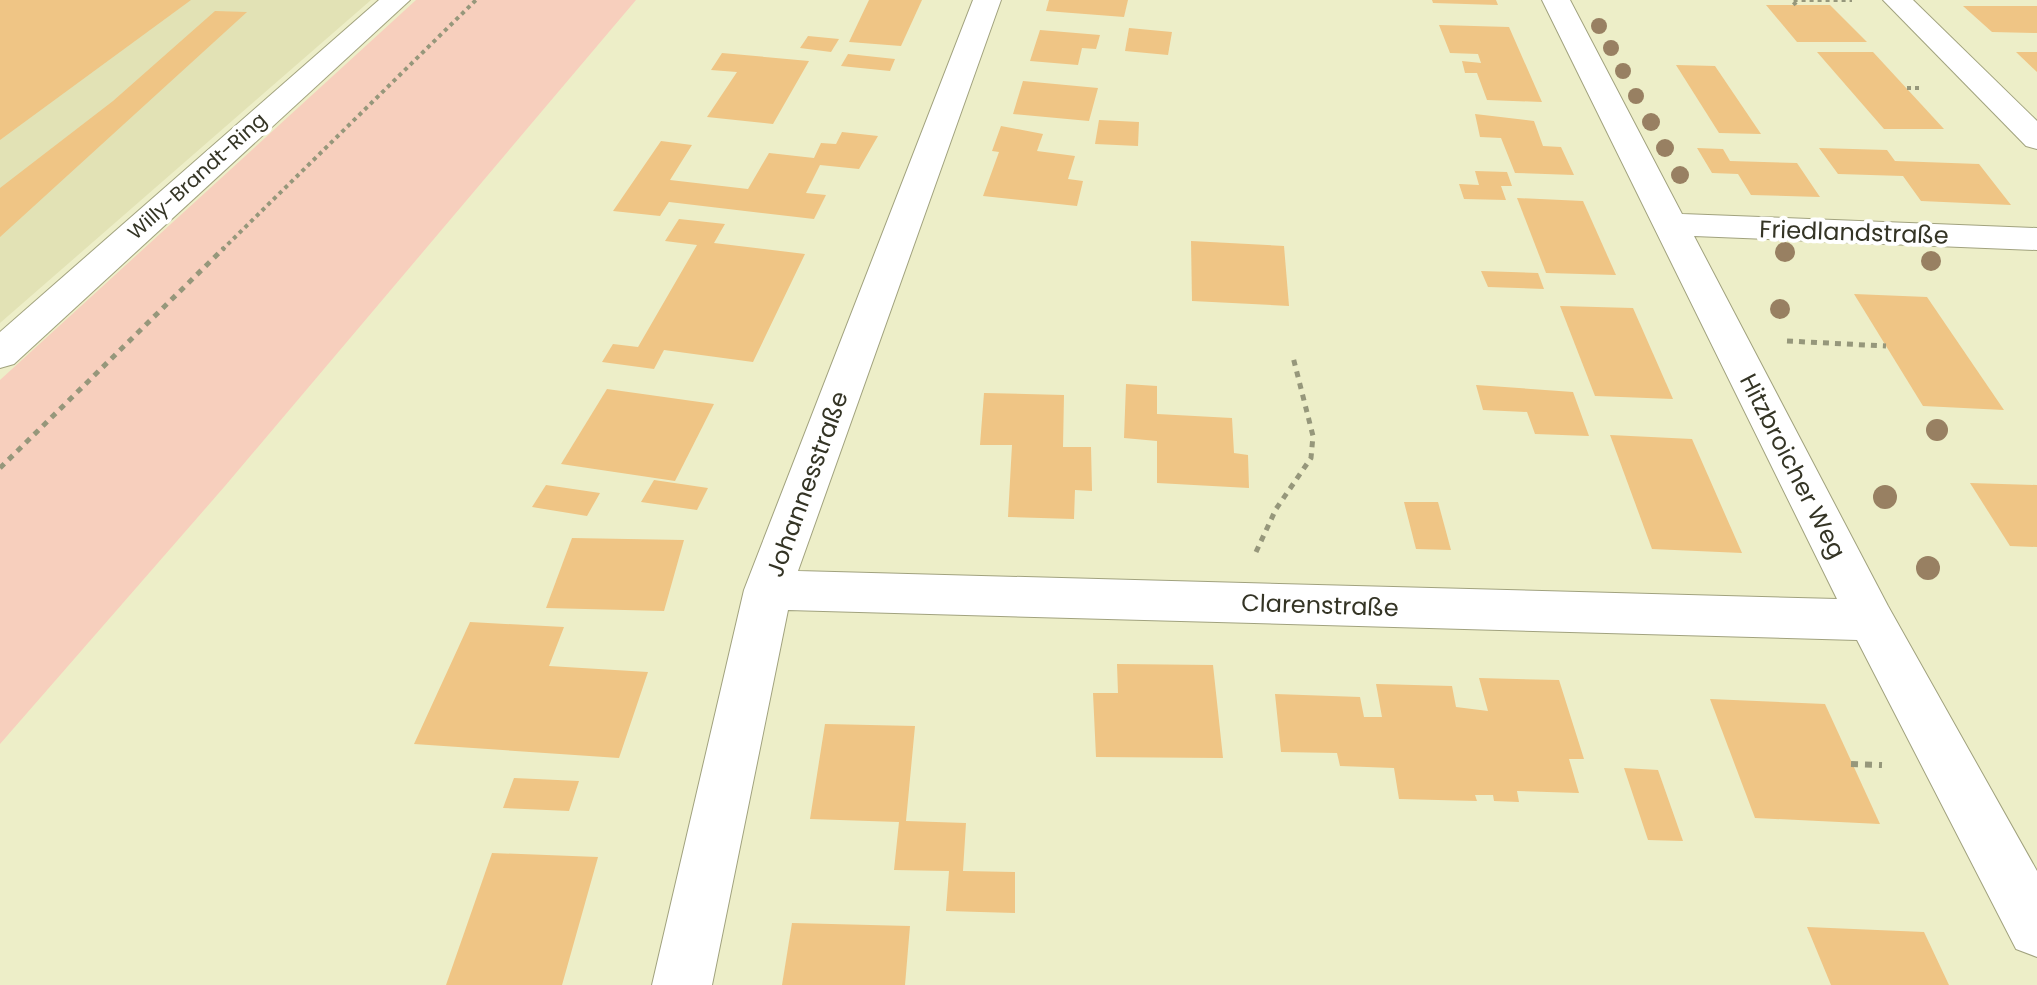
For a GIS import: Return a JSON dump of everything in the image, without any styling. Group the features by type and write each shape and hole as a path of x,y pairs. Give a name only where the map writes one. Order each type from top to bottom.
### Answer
{"street":[{"name":"Willy-Brandt-Ring","path":"0,354 396,0"},
{"name":"Johannesstraße","path":"682,985 768,590 987,0"},
{"name":"Hitzbroicher Weg","path":"1556,0 1871,620 2037,928"},
{"path":"1897,0 2037,139"},
{"name":"Friedlandstraße","path":"1672,224 2037,239"},
{"name":"Clarenstraße","path":"768,590 1871,620"}],"path":[{"path":"0,468 476,0"},
{"path":"1796,5 1792,0 1897,0"},
{"path":"1785,341 1886,346"},
{"path":"1266,604 1257,575 1255,554 1276,509 1311,458 1313,436 1293,357"}],"shaded area":[{"path":"0,0 371,0 0,323"},
{"path":"416,0 636,0 225,486 0,744 0,380"}],"building":[{"path":"0,0 191,0 0,140"},
{"path":"869,0 922,0 901,46 849,42"},
{"path":"1049,0 1128,0 1124,17 1046,11"},
{"path":"1432,0 1496,0 1498,5 1433,3"},
{"path":"1766,5 1830,5 1867,42 1797,42"},
{"path":"1963,6 2037,6 2037,33 1992,32"},
{"path":"215,11 247,12 0,237 0,188 113,101"},
{"path":"1439,25 1509,27 1542,102 1487,100 1477,73 1465,73 1462,61 1481,63 1478,54 1450,53"},
{"path":"1129,28 1172,32 1168,55 1125,51"},
{"path":"1040,30 1100,35 1096,49 1082,48 1078,65 1030,61"},
{"path":"808,36 839,39 831,52 800,48"},
{"path":"1817,52 1873,52 1944,129 1884,129"},
{"path":"2016,52 2037,52 2037,72"},
{"path":"722,53 809,61 773,124 707,117 737,72 711,70"},
{"path":"848,54 895,59 890,71 841,66"},
{"path":"1676,65 1715,66 1761,134 1719,133"},
{"path":"1023,81 1098,88 1089,121 1013,114"},
{"path":"1475,114 1534,121 1543,146 1561,147 1574,175 1515,173 1501,138 1480,137"},
{"path":"1099,120 1139,122 1138,146 1095,144"},
{"path":"1001,126 1043,134 1037,151 1075,156 1068,179 1083,181 1077,206 983,196 999,152 992,151"},
{"path":"842,132 878,136 859,169 820,165 806,193 826,195 814,219 669,202 660,216 613,211 661,141 692,145 670,180 748,189 769,153 814,158 821,143 836,144"},
{"path":"1697,148 1723,149 1730,161 1797,163 1820,197 1751,195 1738,174 1712,173"},
{"path":"1819,148 1887,150 1895,161 1979,164 2011,205 1921,201 1903,176 1838,174"},
{"path":"1475,171 1507,172 1512,186 1501,186 1506,200 1464,199 1459,184 1479,185"},
{"path":"1517,198 1583,201 1616,275 1546,273"},
{"path":"679,219 725,224 714,243 805,254 753,362 664,350 654,369 602,362 613,344 638,347 697,245 665,241"},
{"path":"1191,241 1284,246 1289,306 1192,301"},
{"path":"1481,271 1538,273 1544,289 1488,287"},
{"path":"1854,294 1927,297 2004,410 1923,406"},
{"path":"1560,306 1633,308 1673,399 1595,396"},
{"path":"1126,384 1157,386 1157,414 1232,418 1234,453 1248,455 1249,488 1157,483 1157,441 1124,438"},
{"path":"1476,385 1573,392 1589,436 1535,434 1527,412 1483,410"},
{"path":"607,389 714,404 675,481 561,464"},
{"path":"984,393 1064,395 1063,447 1091,447 1092,491 1075,490 1074,519 1008,517 1012,445 980,445"},
{"path":"1610,435 1692,439 1742,553 1652,549"},
{"path":"654,480 708,488 697,510 641,502"},
{"path":"1970,483 2037,485 2037,547 2010,546"},
{"path":"546,485 600,493 587,516 532,507"},
{"path":"1404,502 1438,502 1451,550 1416,549"},
{"path":"572,538 684,540 664,611 546,608"},
{"path":"470,622 564,627 549,666 648,672 619,758 414,744"},
{"path":"1117,664 1213,665 1223,758 1096,757 1093,693 1118,693"},
{"path":"1479,678 1559,680 1584,759 1569,759 1579,793 1517,791 1519,802 1494,801 1493,795 1475,795 1477,801 1399,799 1394,768 1340,766 1337,753 1281,752 1275,694 1360,697 1364,717 1382,717 1376,684 1452,686 1456,707 1488,711"},
{"path":"1710,699 1825,704 1880,824 1755,818"},
{"path":"825,724 915,726 906,821 966,823 963,871 1015,872 1015,913 946,911 949,871 894,870 899,822 810,819"},
{"path":"1624,768 1658,770 1683,841 1648,840"},
{"path":"514,778 579,781 569,811 503,808"},
{"path":"492,853 598,857 562,985 446,985"},
{"path":"792,923 910,926 905,985 782,985"},
{"path":"1807,927 1924,932 1949,985 1831,985"}]}
